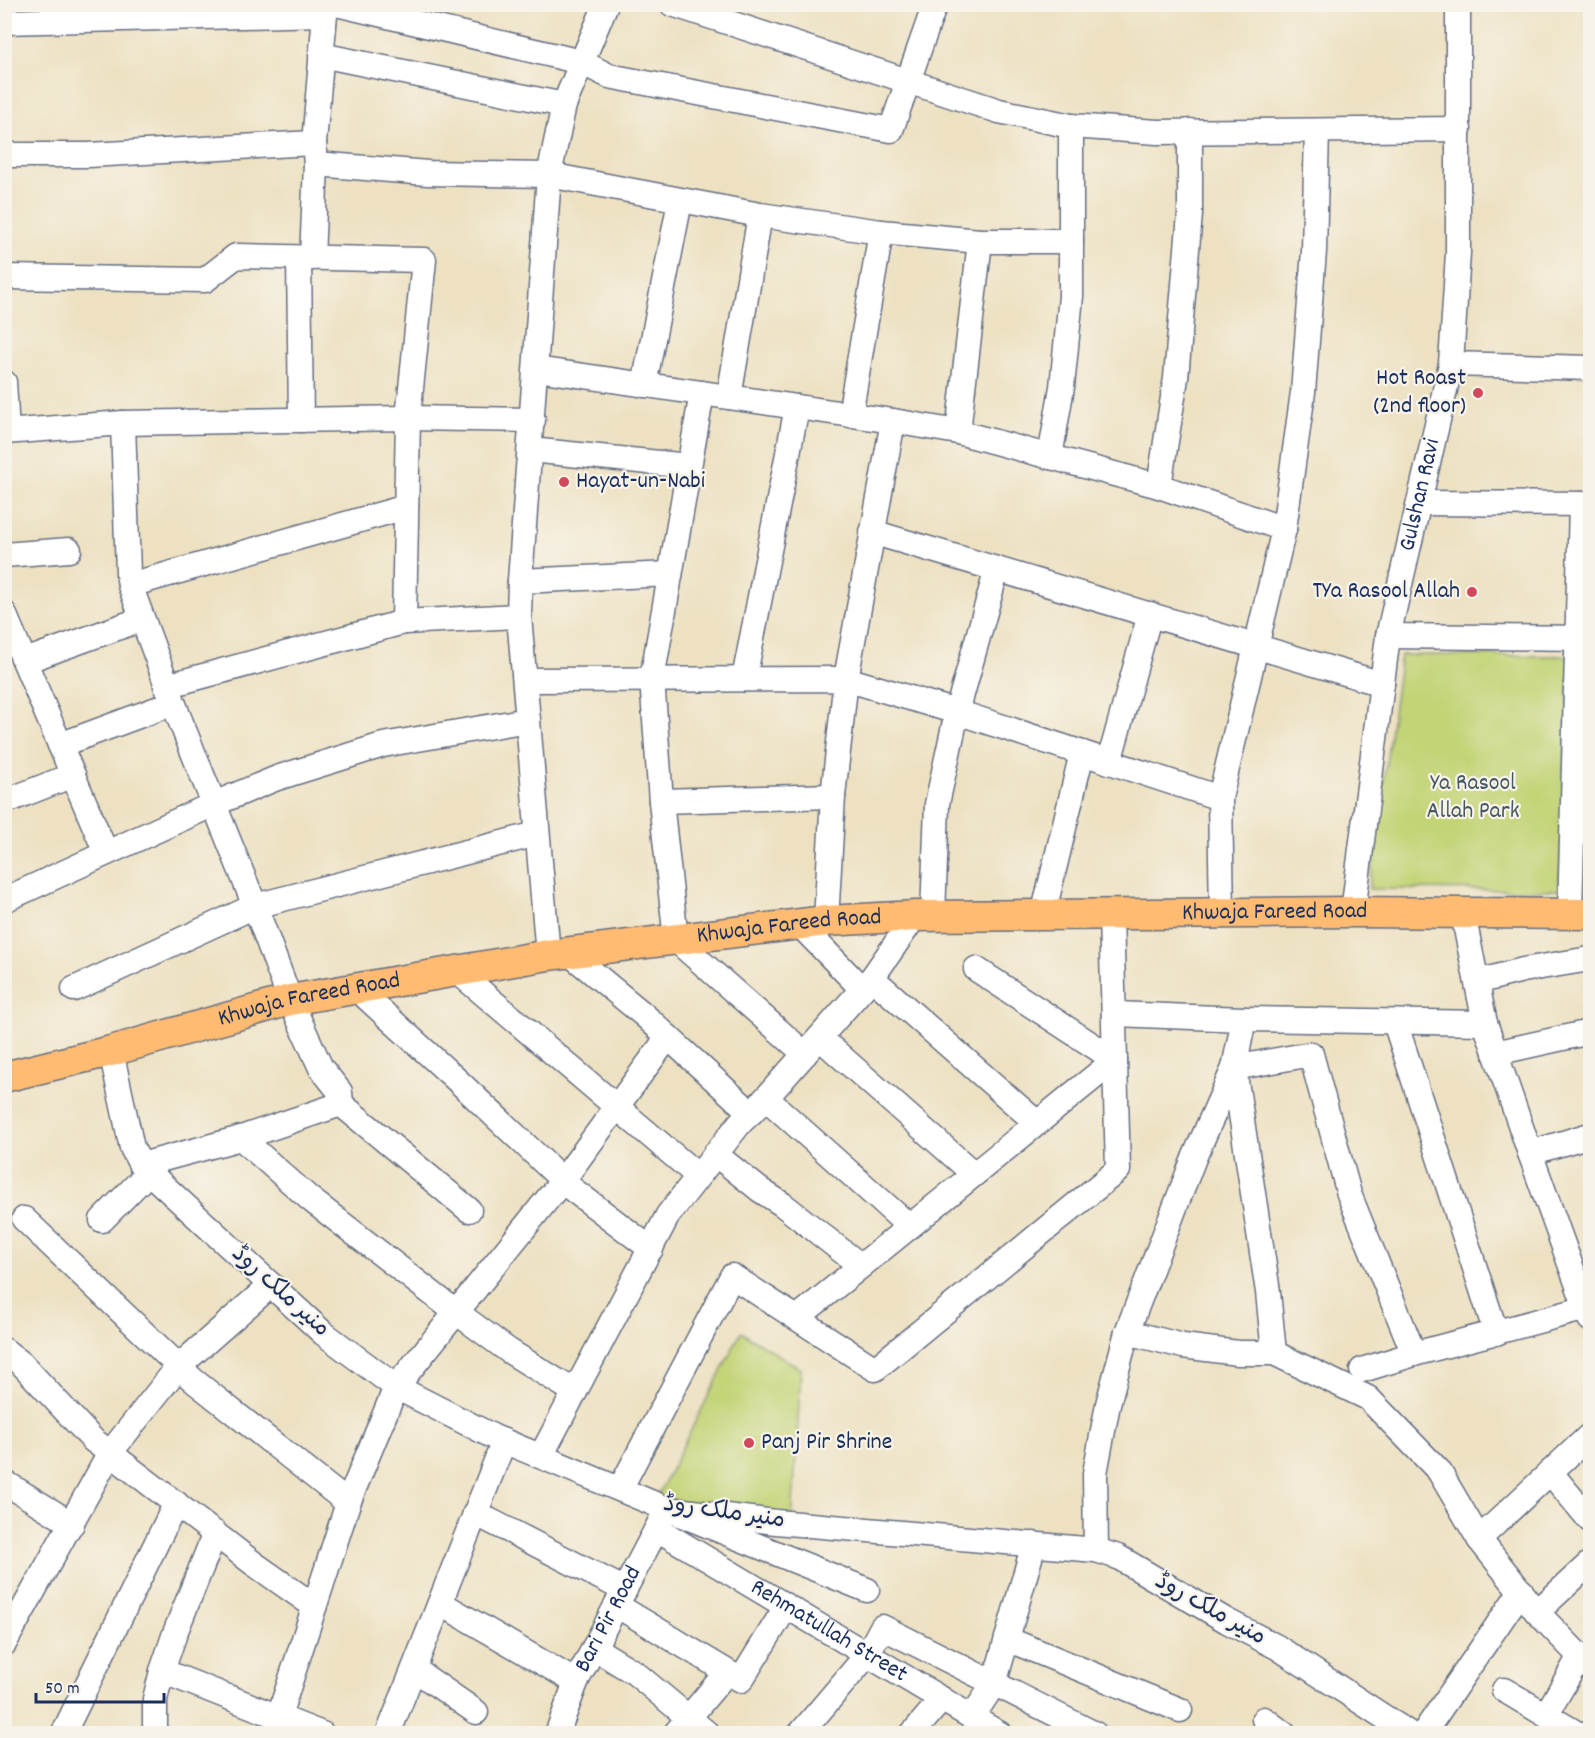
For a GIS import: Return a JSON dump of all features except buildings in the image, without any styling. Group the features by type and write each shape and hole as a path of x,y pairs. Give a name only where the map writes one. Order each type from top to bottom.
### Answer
{"main road":[{"name":"Khwaja Fareed Road","path":"4,1077 111,1051 290,1000 558,954 813,923 924,916 1353,912 1580,914"}],"street":[{"path":"606,4 564,105 549,175 520,581 519,616 537,834 558,954 758,1106 909,1227"},
{"path":"672,4 999,111 1071,126 1157,132 1459,129"},
{"path":"4,22 48,12 331,8 581,62 609,76 891,130 935,4"},
{"name":"Gulshan Ravi","path":"1353,912 1388,636 1451,364 1458,253 1458,4"},
{"path":"301,420 306,258 321,56 331,8"},
{"path":"321,56 564,105"},
{"path":"1050,457 1062,387 1071,296 1071,126"},
{"path":"1160,486 1177,367 1190,214 1190,131"},
{"path":"1222,914 1220,798 1284,530 1303,392 1314,251 1317,131"},
{"path":"4,155 315,154 428,173 549,175 760,215 881,232 981,242 1071,241"},
{"path":"644,385 680,201"},
{"path":"729,397 760,215"},
{"path":"850,415 881,232"},
{"path":"958,432 981,242"},
{"path":"4,277 206,280 236,256 424,261 408,418 404,622"},
{"path":"1451,364 1590,368"},
{"path":"536,369 958,432 1160,486 1284,530"},
{"path":"4,382 6,431 123,423 408,418 533,420"},
{"path":"702,393 652,680 661,801 676,940 974,1174"},
{"path":"744,679 797,407"},
{"path":"893,421 846,679 833,796 813,923 867,984 1037,1123"},
{"path":"123,423 130,585 170,694 290,1000 321,1068 340,1092 341,1104 469,1210"},
{"path":"530,450 689,466"},
{"path":"1419,503 1586,504 1580,914"},
{"path":"130,585 406,507"},
{"path":"872,532 1382,684"},
{"path":"4,555 69,550"},
{"path":"541,1456 668,1215 740,1123 812,1046 924,916 937,804 957,712 997,569"},
{"path":"520,581 670,574"},
{"path":"1109,762 1150,614"},
{"path":"60,745 170,694 404,622 519,616"},
{"path":"25,661 142,619"},
{"path":"6,621 106,854"},
{"path":"1388,636 1583,638"},
{"path":"525,680 846,679 957,712 1220,798"},
{"path":"4,900 214,804 277,778 383,745 528,720"},
{"path":"1043,915 1082,753"},
{"path":"4,802 73,775"},
{"path":"661,801 833,796"},
{"path":"74,989 255,906 537,834"},
{"path":"1362,1370 1497,1333 1588,1314 1485,1023 1463,914"},
{"path":"620,1489 732,1276 875,1369 1118,1170 1111,915"},
{"path":"1477,982 1523,970 1590,959"},
{"path":"976,969 1115,1060"},
{"path":"458,972 698,1176"},
{"path":"356,988 562,1180 651,1249"},
{"path":"1114,1014 1244,1019 1485,1023"},
{"path":"1096,1550 1095,1473 1108,1404 1127,1332 1194,1158 1234,1068 1244,1019"},
{"path":"1395,1022 1497,1333"},
{"path":"1496,1053 1590,1032"},
{"path":"279,1716 348,1503 396,1387 562,1180 668,1037"},
{"name":"منیر ملک روڈ","path":"111,1051 132,1149 144,1169 323,1333 396,1387 504,1441 620,1489 662,1519 776,1521 1096,1550 1118,1557 1227,1621 1277,1647 1410,1734"},
{"path":"1234,1068 1311,1054 1349,1194 1414,1354"},
{"path":"796,1318 1115,1060"},
{"path":"1234,1068 1268,1292 1274,1353"},
{"path":"102,1220 144,1169 341,1104"},
{"path":"1530,1153 1590,1136"},
{"path":"241,1138 310,1199 456,1312 509,1351 575,1392"},
{"path":"715,1154 861,1266"},
{"path":"24,1219 178,1367 348,1503"},
{"path":"4,1644 13,1611 72,1524 110,1454 178,1367 271,1285"},
{"path":"1127,1332 1183,1346 1238,1353 1274,1353 1368,1398 1439,1471 1479,1539 1537,1612 1585,1661 1546,1715"},
{"path":"4,1350 21,1363 93,1440 314,1606"},
{"path":"1479,1539 1590,1435"},
{"path":"396,1730 414,1669 504,1441"},
{"path":"1550,1472 1590,1520"},
{"path":"4,1482 72,1524"},
{"path":"63,1734 176,1503"},
{"path":"475,1513 621,1598 741,1680 786,1607"},
{"path":"662,1519 867,1590"},
{"name":"Bari Pir Road","path":"557,1734 576,1682 662,1519"},
{"name":"Rehmatullah Street","path":"662,1519 786,1607 1000,1734"},
{"path":"155,1734 155,1699 162,1671 215,1533"},
{"path":"972,1717 994,1684 1034,1544"},
{"path":"1537,1612 1590,1563"},
{"path":"1423,1734 1521,1591"},
{"path":"440,1603 576,1682"},
{"path":"800,1734 867,1655 882,1627 1095,1734"},
{"path":"1007,1639 1180,1710"},
{"path":"594,1648 635,1673 682,1726 708,1734"},
{"path":"414,1669 476,1712"},
{"path":"162,1671 322,1734"},
{"path":"682,1726 727,1672"},
{"path":"1504,1690 1578,1734"},
{"path":"912,1734 942,1699"},
{"path":"1264,1719 1284,1734"},
{"path":"1587,1734 1590,1730"}],"green space":[{"path":"233,4 56,12 55,5"},
{"name":"Ya Rasool Allah Park","path":"1401,655 1570,656 1559,890 1369,889"},
{"path":"741,1332 801,1369 792,1523 654,1503"}],"place":[{"name":"Hot Roast (2nd floor)","path":"1478,393"},
{"name":"Hayat-un-Nabi","path":"564,482"},
{"name":"TYa Rasool Allah","path":"1472,592"},
{"name":"Panj Pir Shrine","path":"749,1443"}]}
